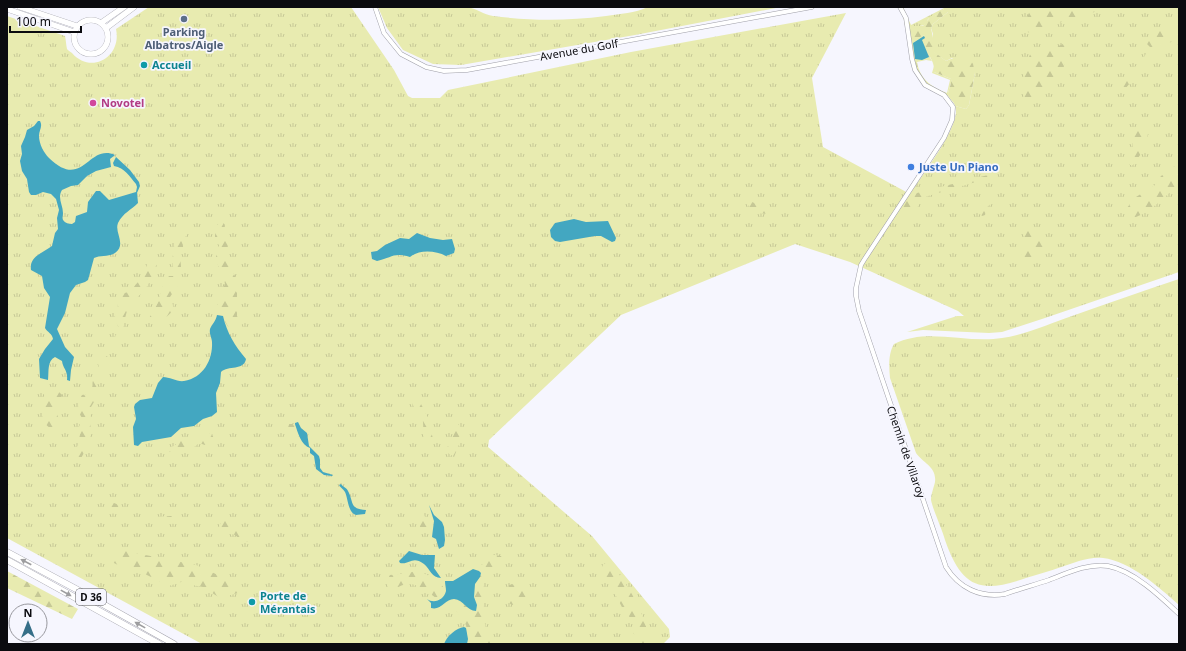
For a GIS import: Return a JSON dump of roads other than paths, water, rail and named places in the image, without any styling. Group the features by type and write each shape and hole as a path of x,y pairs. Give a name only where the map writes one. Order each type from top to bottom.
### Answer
{"main road":[{"name":"D 36","path":"7,552 174,644"},
{"name":"D 36","path":"7,560 159,644"}],"street":[{"path":"20,7 77,26"},
{"path":"101,23 124,7"},
{"path":"106,28 134,7"},
{"name":"Avenue du Golf","path":"375,7 384,33 401,54 426,68 444,71 480,68 812,7"},
{"name":"Chemin de Villaroy","path":"900,7 906,19 915,70 925,85 944,95 953,107 953,116 944,138 862,266 856,296 859,311 943,559 950,574 955,580 973,591 986,595 999,595 1080,568 1108,566 1123,571 1148,587 1179,614"},
{"path":"7,9 74,32"},
{"path":"91,19 101,23 106,28 108,38 102,51 95,54 84,52 79,49 75,44 74,38 74,32 77,26 91,19"}],"water":[{"path":"924,36 925,38 922,40 929,57 922,60 915,59 913,43"},
{"path":"38,121 40,121 41,125 39,136 42,148 45,154 60,167 70,170 78,168 98,155 106,153 115,155 110,159 111,167 96,171 87,176 78,185 62,190 60,199 63,210 63,220 68,224 75,222 76,216 87,212 88,202 96,191 100,191 109,200 136,192 136,184 129,175 124,170 114,166 113,163 116,157 130,170 139,182 140,186 137,193 138,203 125,214 118,223 117,227 120,246 118,250 108,256 94,258 88,280 76,285 70,293 65,313 57,329 65,347 74,357 70,381 67,380 67,374 62,361 55,357 52,359 50,364 48,380 40,378 39,359 53,339 52,335 45,328 50,297 44,288 42,276 31,270 31,265 32,261 37,255 52,246 55,233 58,229 57,218 59,210 56,199 51,194 43,192 36,195 31,195 29,192 27,179 22,171 20,161 22,154 21,146 27,130 34,126"},
{"path":"574,219 586,222 608,221 616,238 615,241 612,242 601,236 595,236 560,242 555,241 551,237 550,230 555,223"},
{"path":"417,233 430,238 443,240 452,239 455,249 454,253 446,256 433,252 423,252 414,254 410,257 396,255 377,261 372,259 371,252 377,251 385,245 400,238 409,239"},
{"path":"217,315 223,316 232,339 246,359 245,363 239,367 221,372 220,383 216,393 217,412 212,416 203,419 194,426 181,428 171,437 142,442 138,446 134,445 133,427 136,419 135,404 140,400 152,398 158,383 163,377 184,381 197,376 206,367 212,349 210,329"},
{"path":"298,422 301,428 307,433 309,446 319,456 320,468 323,472 333,475 332,476 324,475 316,469 314,456 310,453 310,448 304,444 299,435 295,424"},
{"path":"341,484 350,495 354,506 366,510 365,514 353,514 345,492 339,485"},
{"path":"429,505 434,515 442,522 444,527 444,546 439,549 436,539 432,537 434,521"},
{"path":"409,551 422,555 435,555 434,568 441,578 435,577 420,561 414,560 406,563 400,563 399,561"},
{"path":"473,569 481,573 475,584 474,597 477,605 476,611 473,611 460,601 454,599 438,608 431,608 431,603 427,599 436,601 443,597 446,591 445,581 453,581"},
{"path":"464,627 466,628 468,639 467,644 444,644 452,633"}],"place":[{"name":"Parking Albatros/Aigle","path":"184,19"},
{"name":"Accueil","path":"144,65"},
{"name":"Novotel","path":"93,103"},
{"name":"Juste Un Piano","path":"911,167"},
{"name":"Porte de Mérantais","path":"252,602"}]}
